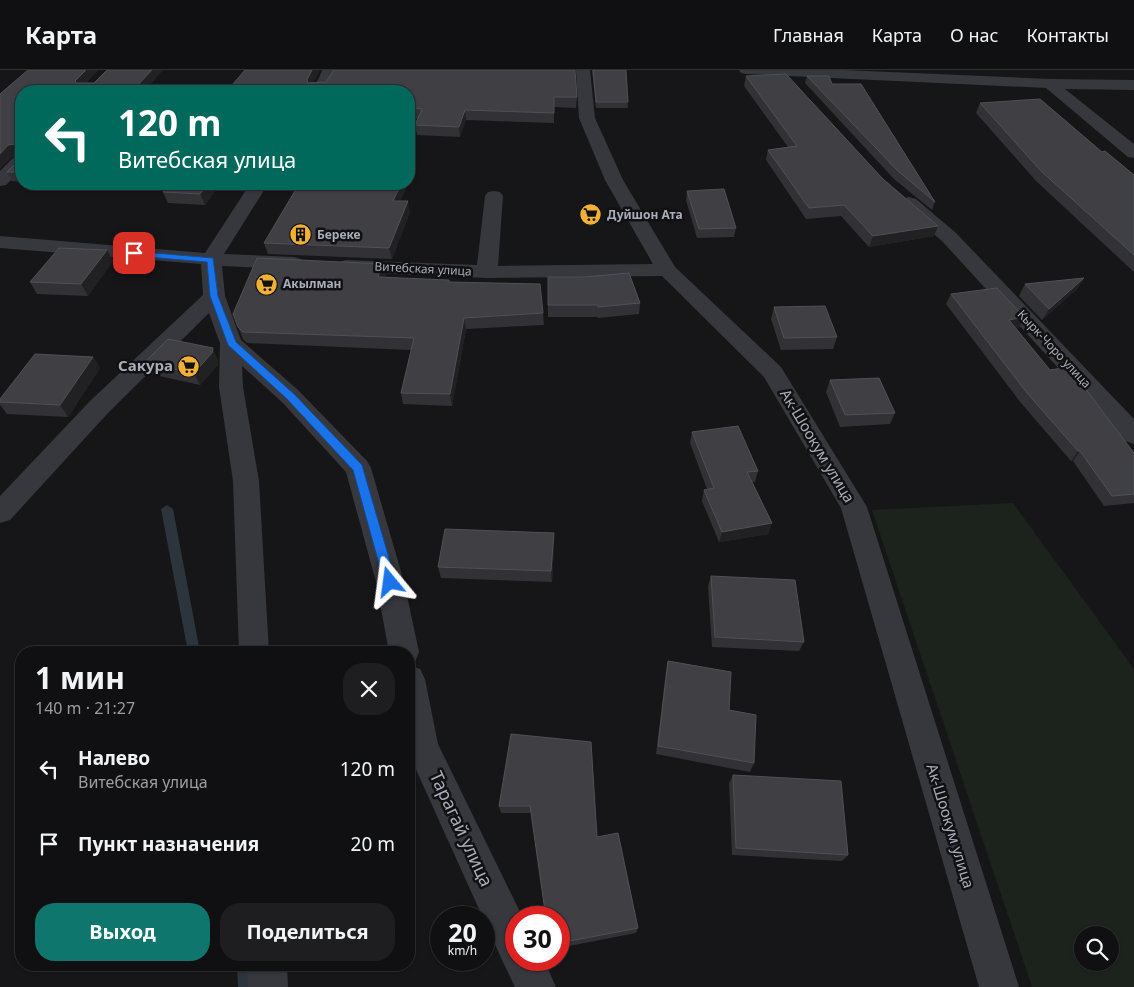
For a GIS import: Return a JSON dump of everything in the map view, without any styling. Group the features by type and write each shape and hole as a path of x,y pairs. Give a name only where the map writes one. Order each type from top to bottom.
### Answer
{"street":[{"path":"323,85 329,70"},
{"name":"Ак-Шоокум улица","path":"583,70 587,118 614,180 667,270 773,372 854,507 999,987"},
{"path":"746,70 1050,84 1134,85"},
{"path":"784,72 803,93"},
{"path":"1050,84 1134,153"},
{"path":"0,181 15,166"},
{"path":"254,646 246,481 231,387 231,343 214,296 210,259 255,190"},
{"name":"Кырк-Чоро улица","path":"894,190 949,237 1134,435"},
{"path":"487,272 494,196"},
{"name":"Витебская улица","path":"0,242 210,259 487,272 667,270"},
{"path":"0,513 98,408 214,296"},
{"path":"231,343 290,396 358,468 390,582 403,646"},
{"name":"Тарагай улица","path":"415,710 422,746 505,923"},
{"path":"267,971 268,987"},
{"path":"528,971 536,987"}],"shaded area":[{"path":"1013,503 1134,669 1134,987 1032,987 872,510"}],"building":[{"path":"28,70 86,70 75,81 76,83 94,83 107,70 152,70 138,85 15,85 15,144 8,145 0,154 0,94"},
{"path":"245,70 312,70 307,80 308,83 326,82 334,70 575,70 577,97 554,97 554,113 465,110 459,127 415,125 422,109 415,108 415,85 232,85"},
{"path":"593,70 626,70 628,102 596,102"},
{"path":"786,74 883,179 938,226 873,236 844,205 809,208 768,150 797,146 746,76"},
{"path":"807,76 829,76 832,84 861,84 935,202 897,170"},
{"path":"1040,99 1102,152 1105,151 1134,175 1134,255 1041,171 980,103"},
{"path":"15,164 15,172 7,172"},
{"path":"724,189 736,228 699,229 687,191"},
{"path":"165,190 203,190 200,194 163,192"},
{"path":"295,190 398,190 393,201 408,201 389,248 264,243"},
{"path":"59,248 107,250 81,284 30,282"},
{"path":"257,258 383,264 378,277 449,280 449,282 540,284 543,313 464,318 450,394 401,393 414,338 243,332 238,327 233,314"},
{"path":"629,273 640,303 598,307 598,305 548,305 548,277 584,277"},
{"path":"1084,278 1049,309 1025,284"},
{"path":"997,288 1024,317 1009,320 1050,370 1069,367 1134,453 1134,494 1112,496 1080,451 1027,393 951,294"},
{"path":"825,306 837,337 784,338 774,307"},
{"path":"168,339 213,348 212,353 194,373 144,363"},
{"path":"35,354 93,357 60,405 0,402 0,399"},
{"path":"879,378 895,413 845,415 830,380"},
{"path":"738,426 758,471 747,472 772,523 722,532 704,490 714,488 692,432"},
{"path":"445,529 554,533 551,571 438,567"},
{"path":"711,576 795,580 804,642 715,637"},
{"path":"668,661 731,672 729,710 756,715 754,763 658,746"},
{"path":"511,734 591,742 597,837 618,833 638,928 570,941 570,906 544,906 530,806 499,806"},
{"path":"733,775 841,781 848,855 736,848"}],"waterway":[{"path":"167,509 193,646"},
{"path":"245,971 246,987"}],"place":[{"name":"Дуйшон Ата","path":"591,215"},
{"name":"Береке","path":"301,235"},
{"name":"Акылман","path":"267,284"},
{"name":"Сакура","path":"189,366"}],"route":[{"path":"134,253 210,259 214,296 231,343 290,396 358,468 390,582"}]}
